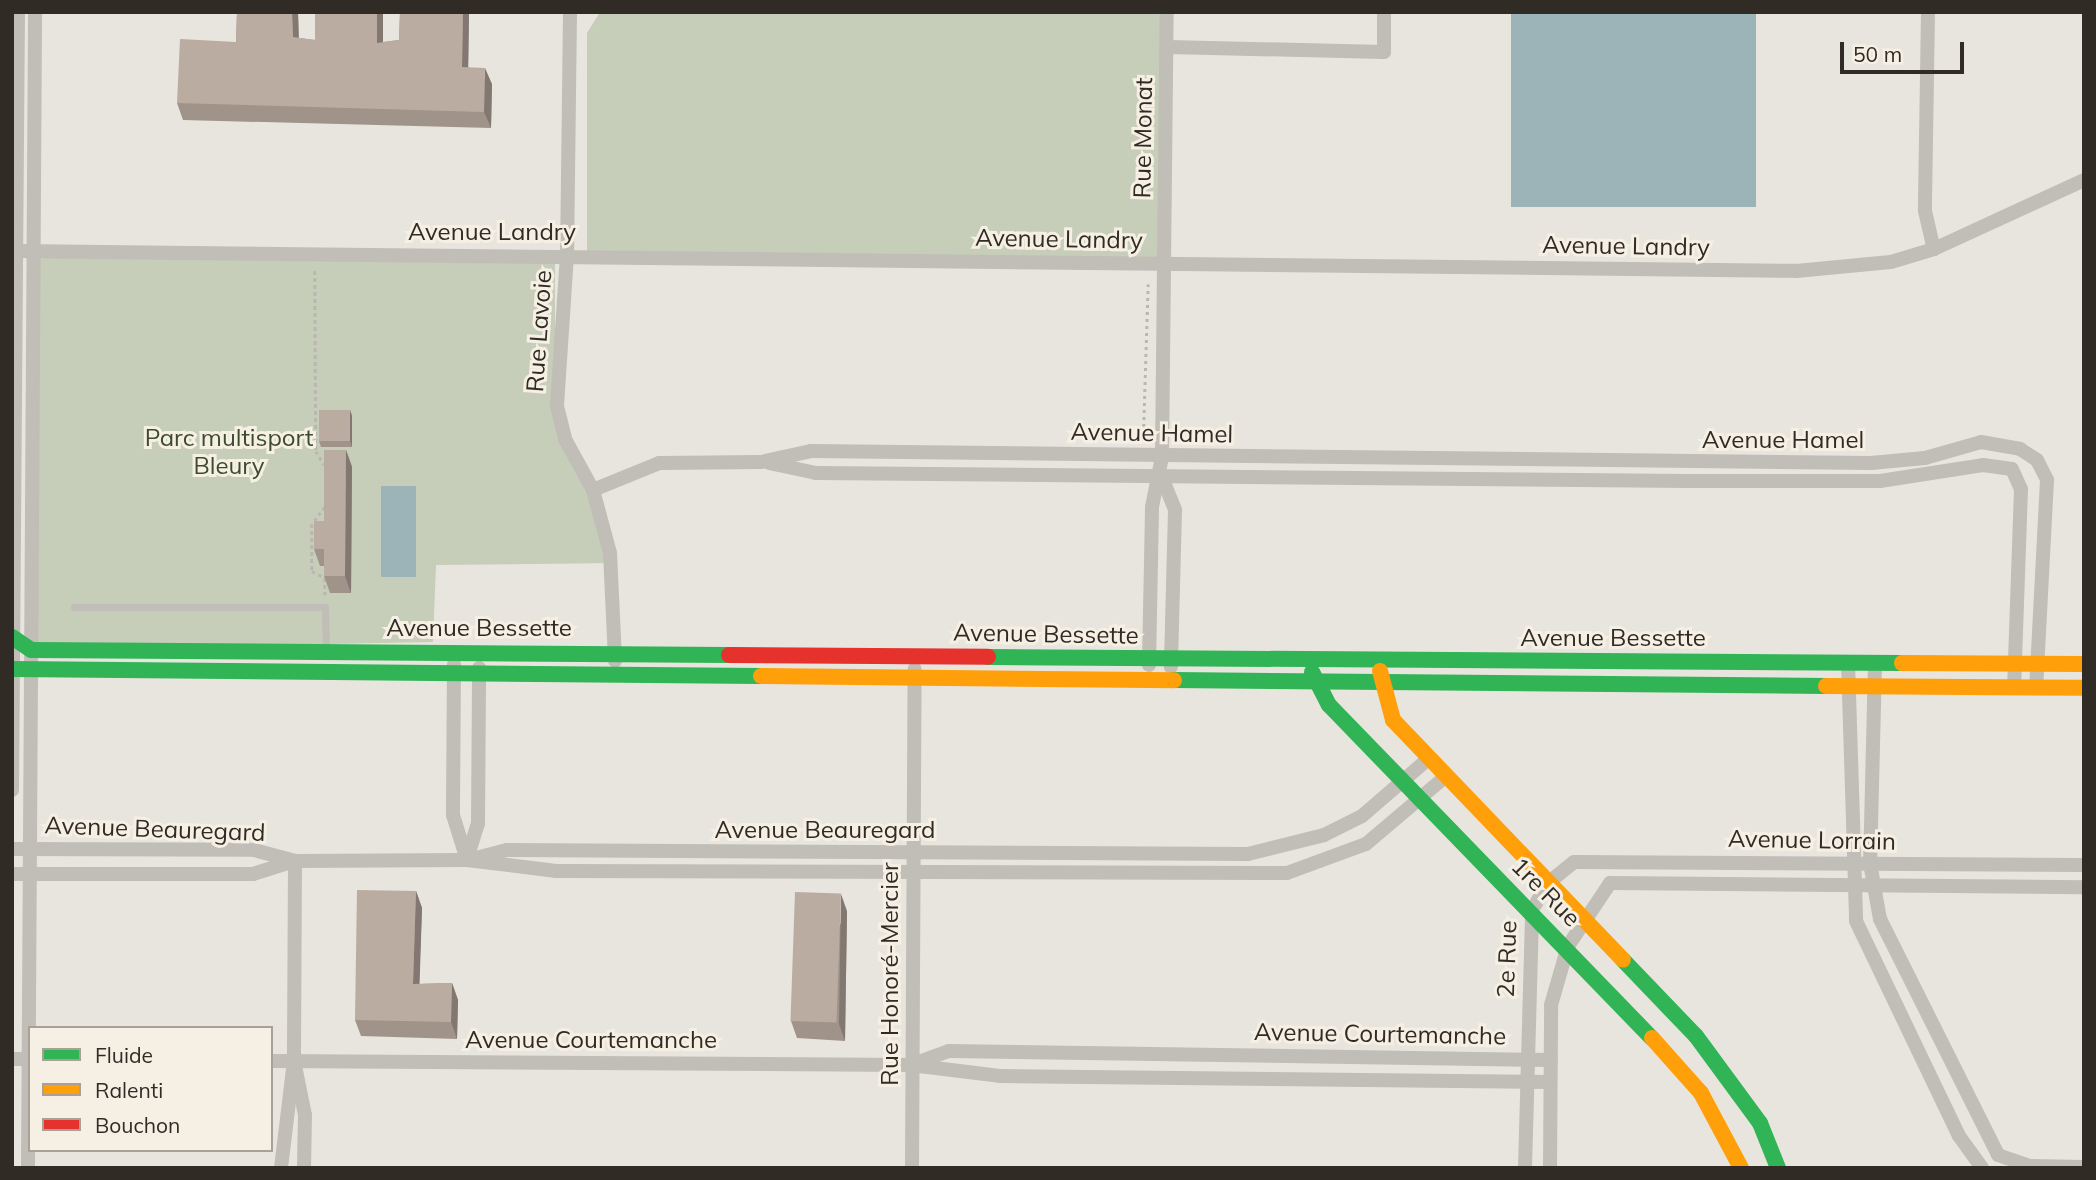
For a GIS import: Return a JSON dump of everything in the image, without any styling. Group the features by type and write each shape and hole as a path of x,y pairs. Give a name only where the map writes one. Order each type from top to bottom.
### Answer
{"street":[{"path":"12,790 18,12"},
{"path":"29,1026 30,671 36,251 35,12"},
{"name":"Rue Monat","path":"1148,680 1152,507 1161,475 1162,457 1167,12"},
{"path":"1167,47 1384,52 1384,12"},
{"path":"1928,12 1925,211 1934,249"},
{"name":"Rue Lavoie","path":"573,15 567,255 557,406 565,439 593,490 611,553 616,676"},
{"path":"17,166 35,166"},
{"name":"Avenue Landry","path":"17,251 567,255 1796,271 1891,262 1934,249 2084,180"},
{"name":"Avenue Hamel","path":"761,462 811,451 886,449 1162,457 1871,463 1926,458 1981,442 2020,449"},
{"path":"2014,687 2021,489 2012,469 2020,449 2037,460 2047,480 2036,688"},
{"path":"1542,479 1543,461"},
{"name":"Avenue Hamel","path":"593,490 659,463 761,462 816,472 1880,481 1983,465 2012,469"},
{"name":"Rue Monat","path":"1161,475 1175,510 1170,681"},
{"path":"13,637 31,650"},
{"name":"Avenue Bessette","path":"31,650 480,650 1149,659 2084,664"},
{"path":"454,650 453,815 467,860"},
{"path":"467,860 478,824 480,650"},
{"name":"Rue Honoré-Mercier","path":"912,1168 915,654"},
{"name":"1re Rue","path":"1308,660 1315,682 1329,705 1403,783 1568,946 1702,1093 1741,1168"},
{"name":"1re Rue","path":"1378,660 1393,720 1696,1036 1760,1123 1777,1168"},
{"path":"1628,661 1628,684"},
{"path":"1848,662 1850,862 1856,921 1915,1034 1959,1136 1982,1168"},
{"path":"1875,663 1870,863 1871,884 1880,919 1936,1023 1983,1137 1998,1155 2029,1166 2084,1167"},
{"name":"Avenue Bessette","path":"13,669 2084,688"},
{"name":"Avenue Beauregard","path":"467,860 507,850 1248,854 1324,835 1362,816 1429,759"},
{"name":"Avenue Beauregard","path":"12,849 254,850 295,861 467,860 543,871 913,875 1287,873 1366,844 1422,801 1445,777"},
{"path":"1182,873 1184,854"},
{"path":"295,861 295,1061 305,1115 304,1168"},
{"name":"Avenue Beauregard","path":"12,874 253,874 295,861"},
{"name":"Avenue Lorrain","path":"1548,883 1574,862 2084,865"},
{"name":"2e Rue","path":"1525,1168 1525,1081 1532,910 1548,883"},
{"name":"Avenue Lorrain","path":"1584,919 1610,883 2084,887"},
{"name":"2e Rue","path":"1550,1168 1551,1005 1568,946 1584,919"},
{"path":"1915,1034 1936,1023"},
{"name":"Avenue Courtemanche","path":"911,1065 949,1051 1551,1060"},
{"path":"1209,1055 1209,1078"},
{"name":"Avenue Courtemanche","path":"273,1061 911,1065 973,1074 1550,1082"},
{"path":"281,1168 282,1117 295,1061"}],"lane":[{"path":"74,607 325,607 326,651"}],"path":[{"path":"315,254 316,451 325,477"},
{"path":"325,498 312,524 312,571 325,578 325,607"}],"green space":[{"path":"600,12 1165,12 1163,266 587,263 587,33"},
{"name":"Parc multisport Bleury","path":"36,251 555,262 555,401 617,563 436,565 433,642 31,650"}],"water":[{"path":"1511,12 1756,12 1756,207 1511,207"},
{"path":"381,486 416,486 416,577 381,577"}],"building":[{"path":"237,12 292,12 293,37 315,40 315,12 377,12 377,43 399,40 400,12 463,12 462,67 485,68 484,112 177,103 180,39 236,42"},
{"path":"319,410 350,410 350,441 319,441"},
{"path":"324,450 346,450 345,576 324,576 324,549 314,549 314,521 324,521"},
{"path":"357,890 416,891 413,984 452,983 451,1022 355,1020"},
{"path":"795,892 841,894 836,1023 790,1021"}],"traffic: fast":[{"path":"12,637 31,650 729,655"},
{"path":"988,657 1902,663"},
{"path":"12,669 761,676"},
{"path":"1312,672 1329,705 1652,1038"},
{"path":"1174,680 1826,686"},
{"path":"1623,960 1696,1036 1760,1123 1778,1168"}],"traffic: slow":[{"path":"1902,663 2084,664"},
{"path":"1380,671 1393,720 1623,960"},
{"path":"761,676 1174,680"},
{"path":"1826,686 2084,688"},
{"path":"1652,1038 1701,1093 1741,1168"}],"traffic: jam":[{"path":"729,655 988,657"}]}
